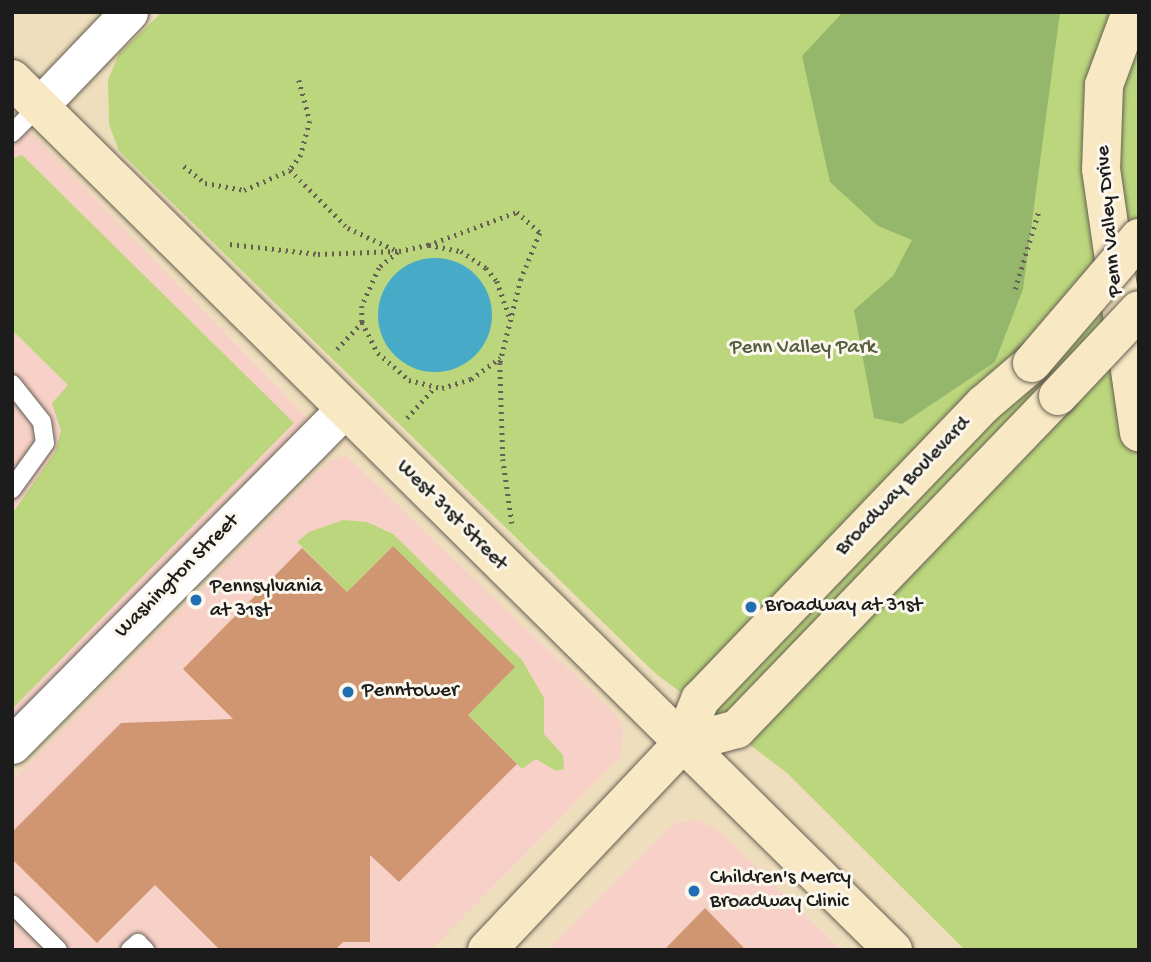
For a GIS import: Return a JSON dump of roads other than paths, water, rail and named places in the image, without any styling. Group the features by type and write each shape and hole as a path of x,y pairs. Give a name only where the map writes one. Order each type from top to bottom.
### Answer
{"main road":[{"name":"Penn Valley Drive","path":"1131,12 1104,85 1101,169 1139,432"},
{"name":"West 31st Street","path":"12,79 343,410 893,950"},
{"name":"Broadway Boulevard","path":"487,950 682,744 700,700 985,404 1032,363 1139,238"},
{"path":"682,744 737,729 1139,310"}],"street":[{"path":"39,106 129,12"},
{"name":"Washington Street","path":"12,745 343,410"}],"lane":[{"path":"12,133 39,106"},
{"path":"12,384 42,422 45,443 12,489"},
{"path":"12,904 58,950"},
{"path":"130,950 138,943 145,950"}],"water":[{"path":"435,258 457,262 467,267 483,283 488,293 492,315 488,337 483,347 467,363 457,368 435,372 413,368 403,363 387,347 382,337 378,315 382,293 387,283 403,267 413,262"}],"place":[{"name":"Pennsylvania at 31st","path":"196,600"},
{"name":"Broadway at 31st","path":"751,607"},
{"name":"Penntower","path":"348,692"},
{"name":"Children's Mercy Broadway Clinic","path":"694,891"}],"park label":[{"name":"Penn Valley Park","path":"803,349"}]}
